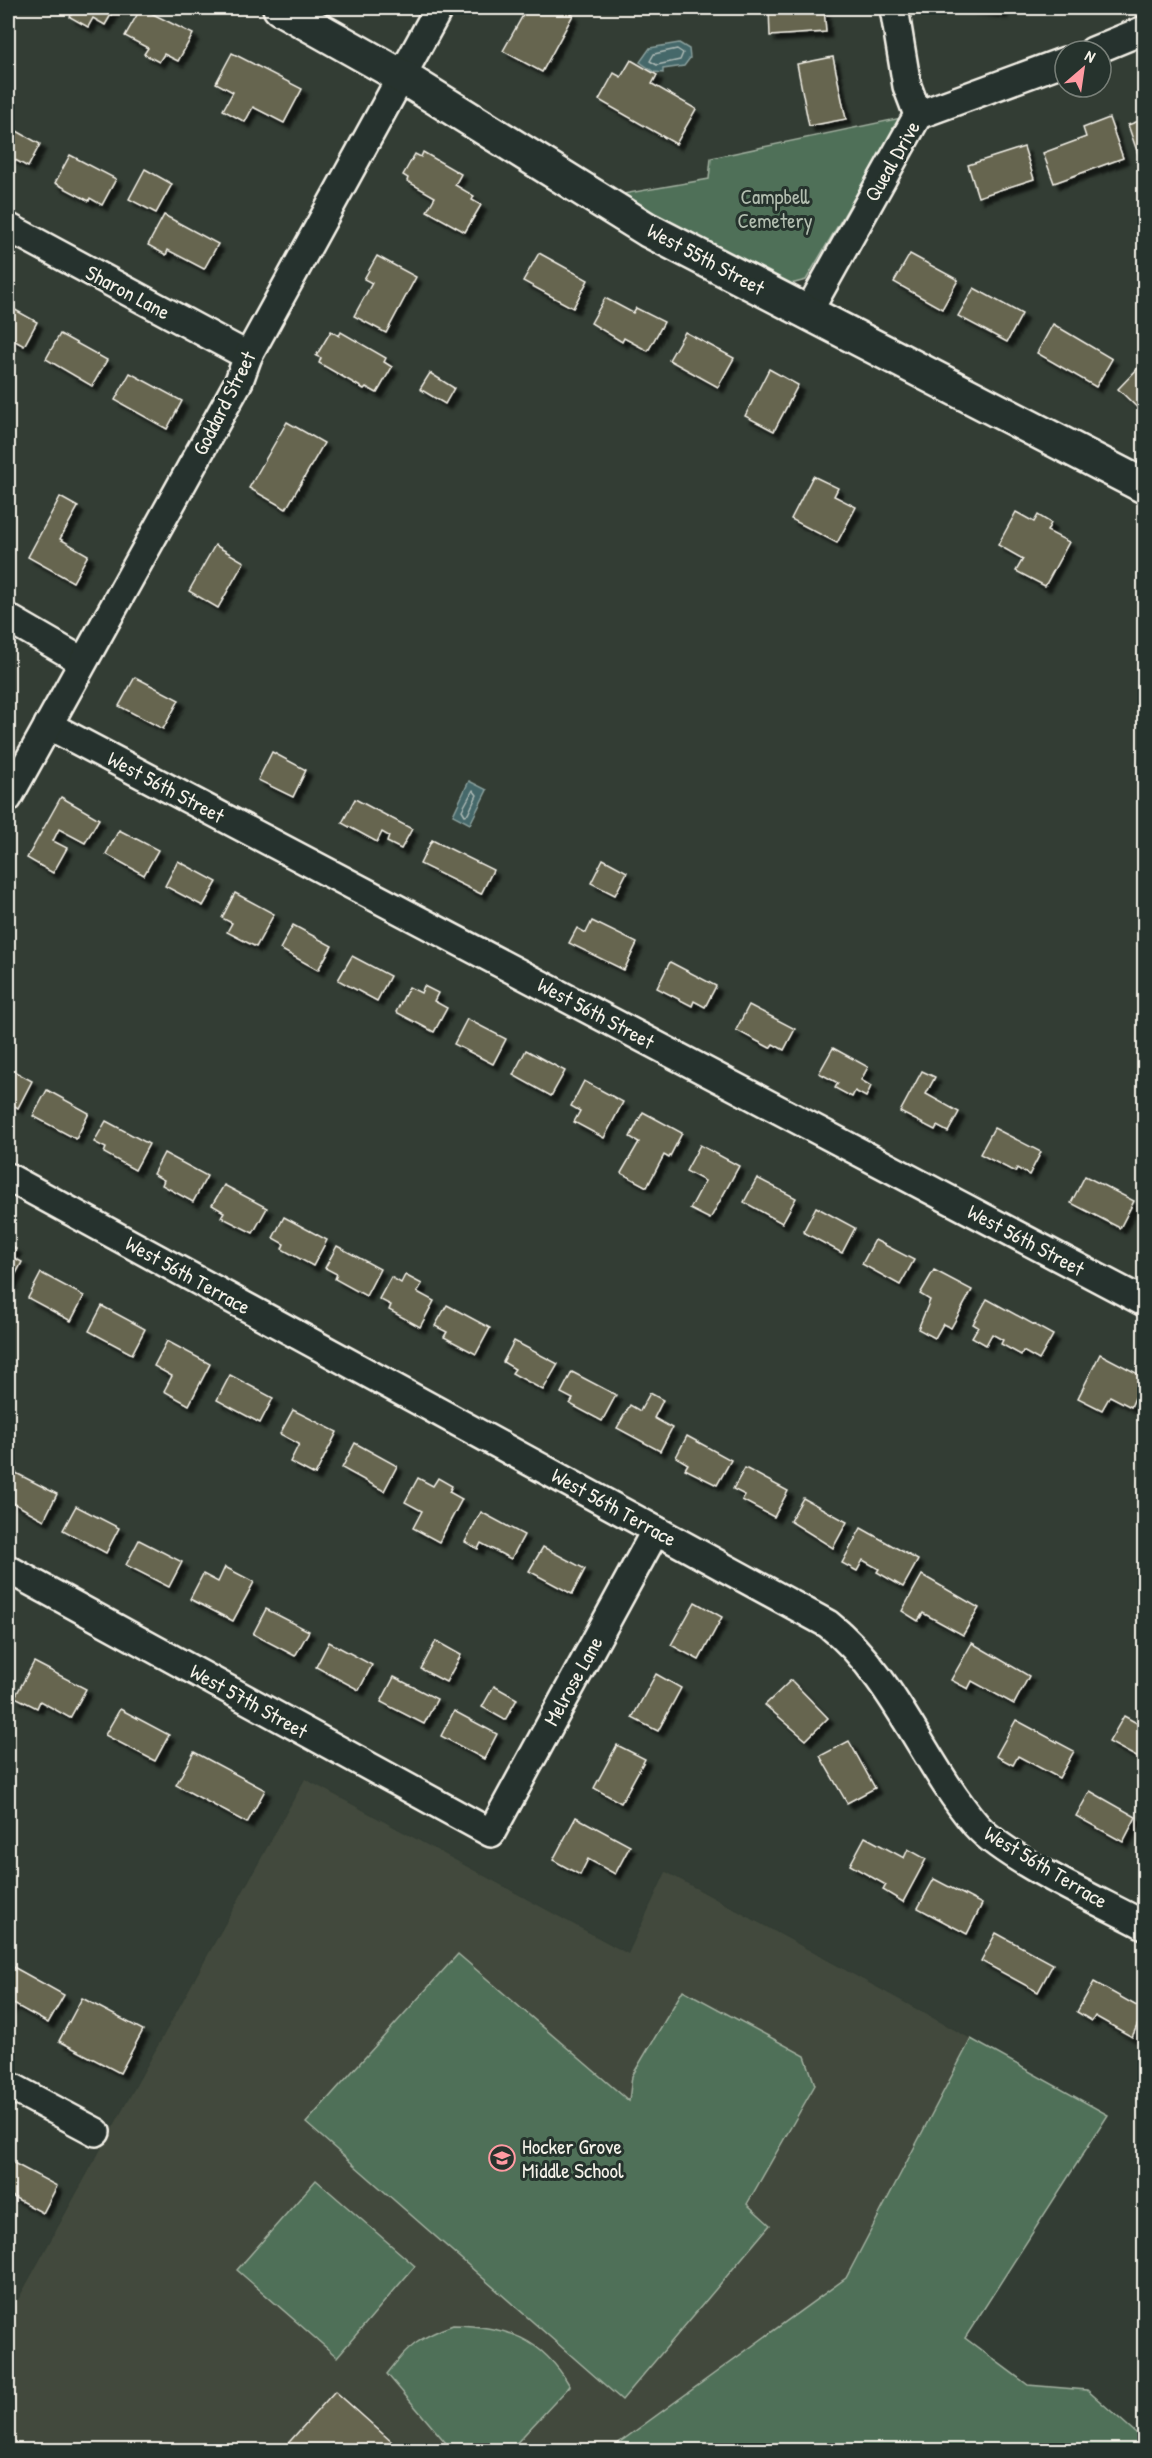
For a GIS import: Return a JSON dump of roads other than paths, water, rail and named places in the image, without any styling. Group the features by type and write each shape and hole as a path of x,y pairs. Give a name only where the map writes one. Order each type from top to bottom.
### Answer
{"street":[{"name":"West 55th Street","path":"280,8 401,76 648,230 1144,486"},
{"name":"Goddard Street","path":"8,798 239,381 248,356 439,8"},
{"path":"894,8 907,86 918,115"},
{"path":"1113,43 1144,30"},
{"name":"Queal Drive","path":"808,312 918,115 1053,65"},
{"name":"Sharon Lane","path":"8,227 248,356"},
{"path":"8,618 82,661"},
{"name":"West 56th Street","path":"48,725 1144,1302"},
{"name":"West 56th Terrace","path":"8,1177 828,1623 848,1639 865,1658 926,1754 977,1826 1000,1845 1032,1864 1144,1925"},
{"name":"Melrose Lane","path":"491,1833 656,1530"},
{"name":"West 57th Street","path":"8,1569 491,1833"},
{"path":"8,2085 96,2132"}],"water":[{"path":"679,43 689,49 690,58 684,66 663,69 663,73 654,72 640,62 650,48"},
{"path":"469,781 487,790 470,824 453,815"}],"place":[{"name":"Hocker Grove Middle School","path":"502,2158"}],"park label":[{"name":"Campbell Cemetery","path":"775,208"}]}
